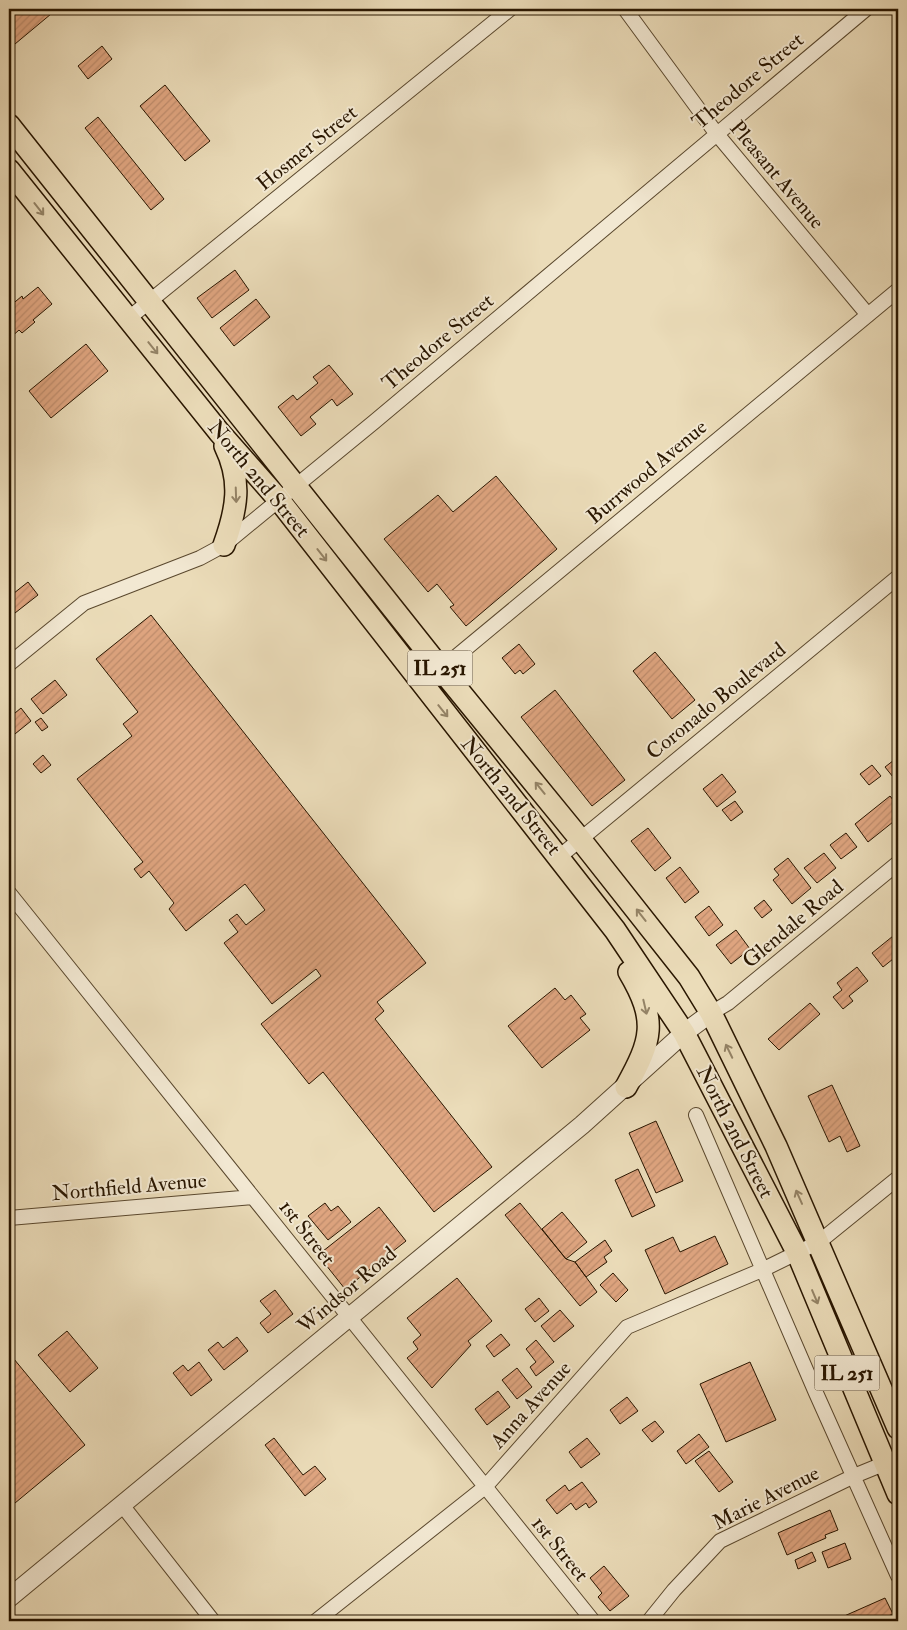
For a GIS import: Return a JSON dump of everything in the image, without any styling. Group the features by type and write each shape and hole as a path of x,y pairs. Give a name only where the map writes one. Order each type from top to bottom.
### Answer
{"main road":[{"name":"North 2nd Street","path":"9,125 441,669 580,839 689,977 711,1013 776,1146 898,1428"},
{"name":"North 2nd Street","path":"9,170 219,432 279,500 615,930 684,1033 797,1252 892,1461 898,1494"},
{"path":"219,432 231,457 236,489 236,506 224,545"},
{"path":"615,930 623,963 643,998 647,1012 647,1047 626,1087"}],"street":[{"name":"Hosmer Street","path":"128,318 510,9"},
{"name":"Pleasant Avenue","path":"625,9 716,133 868,315"},
{"name":"Theodore Street","path":"9,664 84,603 136,581 200,558 224,545 866,9"},
{"path":"9,170 30,152"},
{"name":"Burrwood Avenue","path":"422,685 898,290"},
{"name":"Coronado Boulevard","path":"559,857 898,577"},
{"name":"Glendale Road","path":"711,1013 728,1003 898,863"},
{"name":"1st Street","path":"9,893 593,1621"},
{"name":"Windsor Road","path":"9,1598 349,1318 626,1087 684,1033 711,1013"},
{"path":"696,1116 898,1576"},
{"name":"Anna Avenue","path":"316,1621 485,1486 627,1327 762,1270 819,1242 898,1178"},
{"name":"Northfield Avenue","path":"9,1218 253,1197"},
{"name":"Marie Avenue","path":"649,1621 674,1590 720,1541 854,1476 892,1461"},
{"path":"122,1504 213,1621"}],"building":[{"path":"18,9 57,9 9,49 9,16"},
{"path":"102,46 112,59 88,79 78,66"},
{"path":"165,85 210,141 185,161 140,106"},
{"path":"98,117 164,199 151,210 85,128"},
{"path":"235,270 249,290 212,318 197,298"},
{"path":"38,287 52,304 33,320 35,322 22,333 19,330 9,339 9,307 22,296 23,299"},
{"path":"256,299 270,317 234,346 220,328"},
{"path":"86,344 108,371 51,418 29,391"},
{"path":"329,365 353,394 337,406 332,399 310,417 316,424 301,436 278,407 293,395 297,400 318,383 313,377"},
{"path":"496,476 557,549 466,626 450,607 454,605 437,584 428,592 384,539 438,495 453,512"},
{"path":"28,582 38,595 15,613 9,605 9,597"},
{"path":"151,615 426,963 377,1002 384,1011 375,1019 492,1167 434,1212 323,1072 309,1084 261,1024 321,976 316,969 272,1004 224,943 238,932 229,920 237,914 246,925 265,910 245,884 186,931 169,909 174,903 149,871 141,878 134,869 143,862 77,779 132,736 123,724 138,712 96,659"},
{"path":"519,644 535,664 523,674 520,670 515,674 502,658"},
{"path":"655,652 695,700 672,719 633,671"},
{"path":"55,680 67,695 43,714 31,699"},
{"path":"555,690 625,780 592,806 521,717"},
{"path":"21,708 31,721 10,738 9,718"},
{"path":"41,718 48,727 42,731 35,722"},
{"path":"43,755 51,765 41,773 33,764"},
{"path":"898,757 898,773 893,777 885,767"},
{"path":"872,765 881,776 869,785 860,774"},
{"path":"722,774 736,792 717,807 703,789"},
{"path":"890,796 898,806 898,818 868,842 855,824"},
{"path":"735,801 743,812 731,821 722,810"},
{"path":"648,828 671,858 655,871 631,841"},
{"path":"846,833 857,847 841,859 830,845"},
{"path":"824,853 836,868 817,883 804,868"},
{"path":"788,858 811,888 792,904 773,880 779,875 774,869"},
{"path":"680,867 699,892 685,903 666,878"},
{"path":"764,900 772,910 762,918 754,908"},
{"path":"709,906 723,925 709,936 695,917"},
{"path":"736,930 750,949 731,964 716,945"},
{"path":"898,932 898,955 883,967 872,953"},
{"path":"857,967 868,981 849,996 853,1001 843,1009 833,997 842,990 837,983"},
{"path":"555,988 565,1000 571,995 586,1014 580,1018 590,1030 542,1068 508,1026"},
{"path":"810,1003 820,1014 779,1050 768,1039"},
{"path":"832,1085 860,1146 847,1152 840,1136 829,1142 808,1096"},
{"path":"656,1121 683,1181 656,1193 629,1133"},
{"path":"638,1169 655,1206 632,1217 615,1180"},
{"path":"325,1203 331,1211 338,1206 351,1222 328,1240 308,1216"},
{"path":"520,1203 566,1259 575,1262 597,1292 580,1306 505,1215"},
{"path":"379,1207 406,1241 345,1289 318,1255"},
{"path":"562,1212 587,1242 566,1259 542,1229"},
{"path":"715,1236 728,1264 665,1294 645,1250 673,1237 680,1252"},
{"path":"605,1240 612,1251 604,1257 607,1262 586,1277 575,1262"},
{"path":"613,1273 628,1290 616,1302 600,1285"},
{"path":"457,1278 492,1321 468,1341 471,1345 432,1388 407,1358 418,1349 413,1342 421,1335 407,1318"},
{"path":"275,1290 293,1314 268,1333 260,1323 271,1314 260,1301"},
{"path":"539,1298 549,1311 535,1322 525,1309"},
{"path":"560,1310 574,1326 554,1342 541,1326"},
{"path":"67,1331 98,1368 70,1392 38,1355"},
{"path":"501,1334 510,1345 494,1357 486,1346"},
{"path":"237,1337 248,1351 224,1370 208,1350 218,1342 223,1348"},
{"path":"536,1340 554,1362 536,1376 530,1367 536,1362 526,1349"},
{"path":"9,1353 85,1445 9,1508"},
{"path":"199,1362 212,1380 191,1396 173,1373 183,1365 188,1371"},
{"path":"750,1362 776,1420 726,1442 700,1384"},
{"path":"517,1368 532,1387 517,1399 502,1380"},
{"path":"498,1391 510,1407 487,1425 475,1409"},
{"path":"627,1397 638,1411 620,1424 610,1410"},
{"path":"655,1421 664,1432 652,1442 642,1430"},
{"path":"699,1434 709,1447 686,1464 677,1451"},
{"path":"274,1438 303,1475 315,1466 326,1479 305,1496 265,1445"},
{"path":"587,1438 600,1454 581,1468 569,1452"},
{"path":"709,1451 733,1482 719,1492 695,1461"},
{"path":"582,1482 597,1502 589,1508 586,1503 576,1510 571,1503 557,1514 546,1500 565,1485 569,1491"},
{"path":"830,1510 838,1530 825,1535 826,1538 787,1555 778,1533"},
{"path":"845,1543 851,1559 828,1568 822,1552"},
{"path":"812,1552 816,1561 798,1569 795,1560"},
{"path":"604,1566 629,1596 610,1611 598,1597 602,1593 590,1578"},
{"path":"885,1598 893,1614 877,1621 833,1621"}]}
